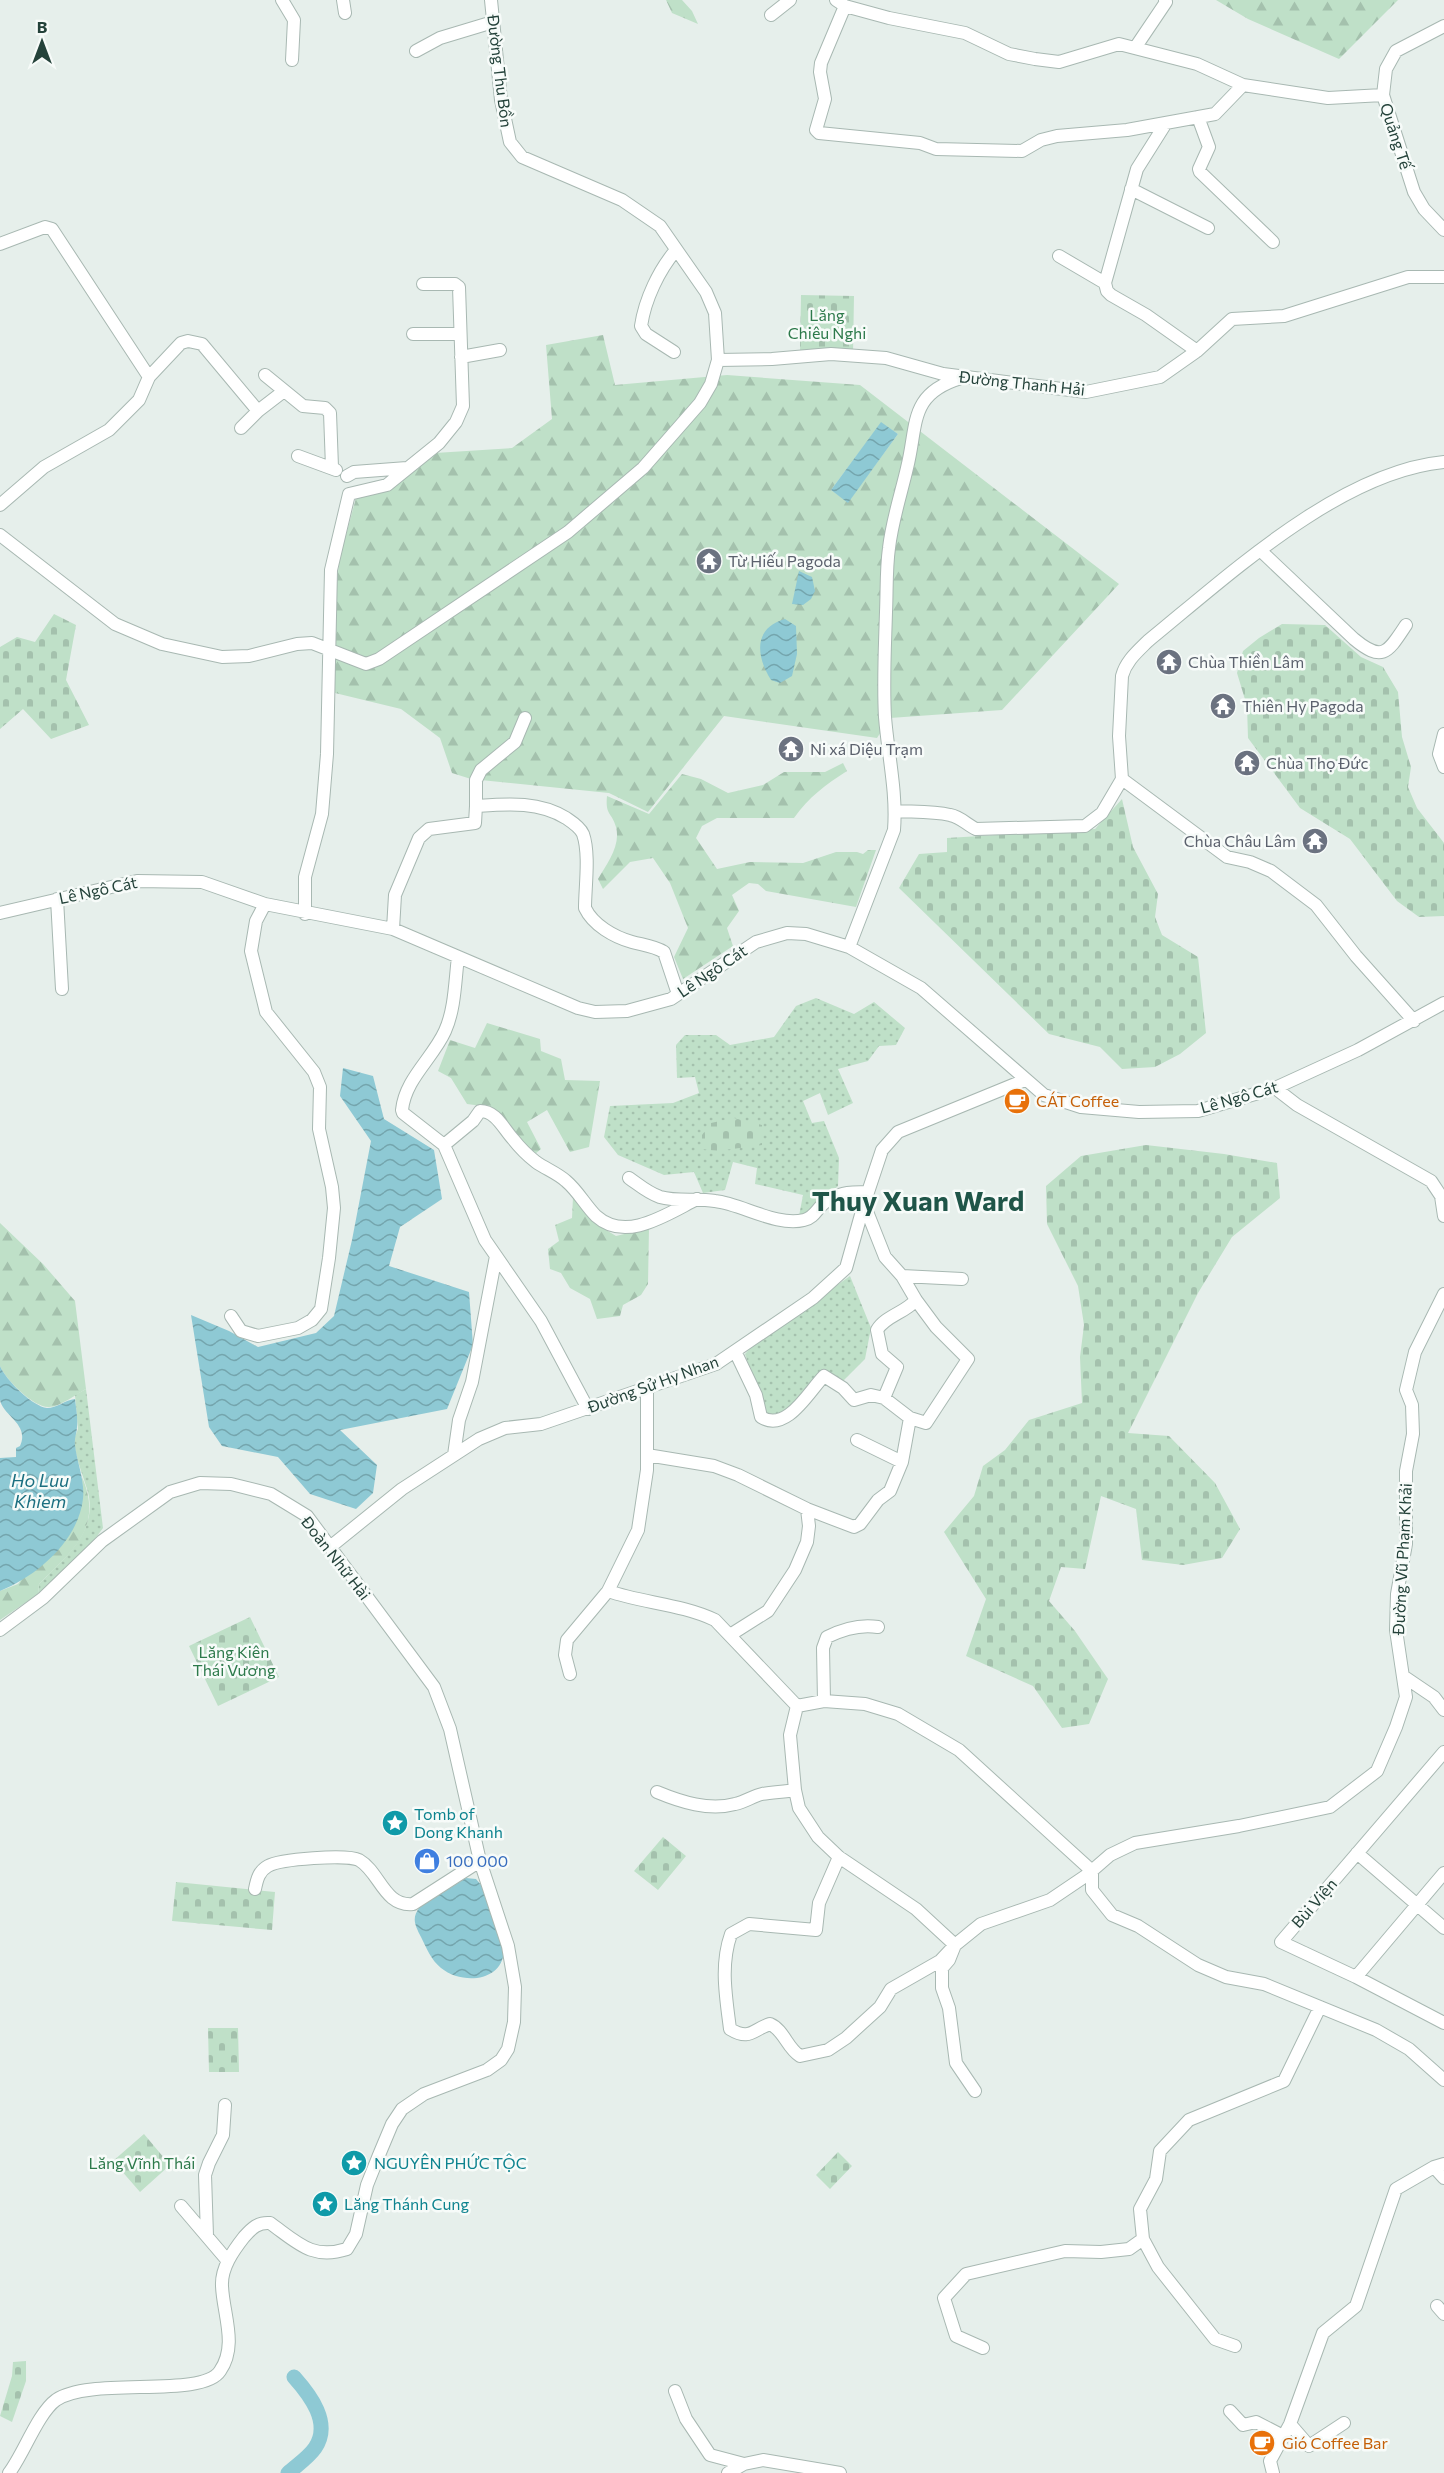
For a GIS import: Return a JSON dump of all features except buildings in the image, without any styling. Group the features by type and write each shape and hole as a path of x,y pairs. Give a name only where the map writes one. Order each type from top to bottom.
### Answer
{"street":[{"path":"282,0 294,20 292,60"},
{"name":"Đường Thu Bồn","path":"491,0 501,100 510,142 522,157 622,200 660,226 706,292 715,313 718,360"},
{"path":"771,15 790,0"},
{"path":"1135,48 1166,2 1165,0"},
{"path":"1243,85 1215,114 1127,130 1057,136 1041,140 1022,150 936,149 920,143 819,133 816,130 825,99 820,72 821,63 841,3 965,33 1009,54 1035,59 1059,62 1119,44 1197,64 1243,85 1328,98 1383,95"},
{"path":"416,51 440,38 494,22"},
{"name":"Quảng Tế","path":"1444,26 1396,51 1386,69 1383,95 1414,192 1424,209 1444,230"},
{"path":"1198,117 1209,147 1199,169 1200,172 1273,243"},
{"path":"1166,123 1144,157 1131,189 1105,283 1107,291 1112,296 1146,315 1197,351"},
{"path":"1131,189 1208,228"},
{"path":"0,244 45,227 52,229 149,377"},
{"path":"675,352 645,334 641,326 647,304 664,264 676,250"},
{"path":"1059,256 1105,283"},
{"name":"Đường Thanh Hải","path":"718,360 772,359 831,354 886,358 943,374 1086,392 1160,377 1197,351 1232,319 1284,316 1408,277 1444,277"},
{"path":"349,494 387,485 439,443 456,422 463,406 459,287 454,284 423,284"},
{"path":"413,334 460,334"},
{"path":"0,505 44,467 109,430 139,400 149,377 181,343 188,341 198,343 209,352 258,411"},
{"path":"461,357 500,350"},
{"path":"0,535 115,624 162,644 222,657 249,656 297,644 312,643 366,664 379,659 568,532 643,468 700,403 711,384 718,360"},
{"path":"265,375 303,406 325,408 330,413 332,467"},
{"path":"849,947 894,830 896,811 885,716 884,644 889,547 911,452 913,428 917,411 929,397 950,381 964,377"},
{"path":"241,428 284,391"},
{"path":"298,456 332,467 347,477 349,494 330,570 329,710 324,794 322,814 305,877 305,914"},
{"path":"896,811 950,815 962,819 976,829 1085,825 1095,820 1102,813 1122,779 1119,736 1124,667 1148,641 1294,527 1364,484 1420,464 1444,462"},
{"path":"347,477 354,472 409,468"},
{"path":"1261,551 1354,639 1371,652 1385,653 1406,626"},
{"path":"393,929 395,895 419,838 429,829 475,823 476,780 481,770 515,741 525,718"},
{"path":"1444,734 1439,754 1444,767"},
{"path":"1122,779 1227,857 1250,862 1271,871 1316,905 1356,956 1414,1021"},
{"path":"476,806 533,805 556,812 573,822 582,832 585,845 585,908 588,913 602,928 630,942 664,952 678,994"},
{"name":"Lê Ngô Cát","path":"0,913 137,881 202,882 265,904 305,914 393,929 578,1008 595,1012 627,1011 671,999 756,942 787,933 806,934 849,947 921,988 1044,1095 1082,1107 1139,1112 1198,1111 1275,1088 1414,1021 1444,1003"},
{"path":"57,899 62,989"},
{"path":"231,1316 241,1331 258,1336 298,1328 312,1320 321,1309 333,1231 334,1199 319,1129 318,1079 269,1019 253,959 253,933 265,904"},
{"path":"458,957 445,1032 414,1078 402,1107 404,1113 444,1145 474,1219 540,1321 588,1409"},
{"name":"Đường Sử Hy Nhan","path":"330,1547 402,1489 479,1439 505,1428 541,1424 716,1364 813,1298 846,1268 882,1150 898,1132 1025,1080"},
{"path":"1275,1088 1297,1105 1431,1181 1442,1196 1444,1216"},
{"path":"444,1145 480,1111 486,1111 494,1115 524,1152 566,1180 582,1196 595,1215 609,1226 617,1228 638,1226 697,1200"},
{"path":"629,1178 646,1191 662,1197 717,1201 757,1214 792,1221 805,1220 814,1215 823,1204 835,1195 844,1192 866,1198 885,1257 902,1276 936,1327 968,1359 926,1423 910,1418 884,1398 871,1395 854,1400 843,1388 824,1376 800,1406 778,1419 765,1419 761,1417 756,1395 735,1351"},
{"path":"454,1455 459,1420 472,1382 496,1256"},
{"path":"902,1276 963,1279"},
{"name":"Đường Vũ Phạm Khải","path":"839,1857 819,1903 816,1930 748,1924 731,1934 726,1948 725,1988 730,2029 747,2036 770,2024 778,2027 793,2052 800,2056 828,2050 846,2038 880,2007 891,1989 940,1961 955,1945 981,1924 1050,1900 1110,1855 1135,1843 1239,1826 1330,1807 1377,1771 1406,1697 1396,1630 1397,1594 1406,1544 1406,1471 1414,1420 1412,1405 1406,1390 1415,1352 1444,1294"},
{"path":"884,1398 897,1367 882,1354 876,1330 916,1300"},
{"path":"570,1674 565,1655 567,1640 608,1591 638,1530 647,1455 647,1389"},
{"path":"647,1455 673,1458 730,1472 807,1509 854,1527 878,1500 890,1491 902,1462 910,1418"},
{"path":"857,1440 902,1462"},
{"name":"Đoàn Nhữ Hài","path":"0,1630 43,1598 102,1540 170,1492 200,1483 231,1484 271,1494 307,1516 434,1687 450,1729 480,1861 508,1946 515,1987 514,2022 508,2049 501,2060 487,2070 424,2094 402,2109 392,2124 367,2185 356,2234 347,2249 331,2254 314,2252 270,2223 262,2222 251,2230 227,2260"},
{"path":"730,1635 768,1611 795,1570 807,1542 809,1526 807,1509"},
{"path":"608,1591 633,1599 700,1613 715,1620 797,1706"},
{"path":"824,1701 823,1648 827,1637 839,1631 865,1625 878,1627"},
{"path":"1403,1676 1434,1697 1444,1710"},
{"path":"797,1706 824,1701 865,1704 898,1714 959,1750 1092,1870 1092,1890 1112,1915 1138,1926 1198,1965 1226,1977 1264,1984 1376,2030 1409,2049 1444,2080"},
{"path":"797,1706 790,1735 795,1790 799,1808 818,1837 839,1857 916,1909 955,1945 949,1960 942,1968 942,1988 949,2008 956,2063 975,2091"},
{"name":"Bùi Viện","path":"1444,1752 1281,1942 1356,1977 1444,2023"},
{"path":"657,1792 680,1802 708,1806 732,1805 750,1800 760,1794 795,1790"},
{"path":"1357,1853 1444,1928"},
{"path":"255,1889 259,1873 269,1865 344,1856 358,1860 377,1878 394,1901 404,1905 413,1904 480,1861"},
{"path":"1356,1977 1444,1873"},
{"path":"1236,2346 1215,2339 1158,2267 1143,2239 1140,2209 1156,2179 1160,2151 1189,2120 1284,2081 1320,2007"},
{"path":"207,2236 205,2175 223,2135 225,2105"},
{"path":"1274,2473 1270,2461 1290,2424 1323,2333 1356,2306 1396,2189 1439,2166 1444,2178"},
{"path":"9,2473 42,2418 56,2400 85,2390 180,2385 206,2381 218,2375 226,2361 229,2328 222,2285 227,2260 181,2206"},
{"path":"983,2348 956,2337 944,2298 966,2274 1065,2251 1101,2252 1128,2249 1143,2239"},
{"path":"675,2391 686,2419 710,2455 744,2464"},
{"path":"1230,2411 1244,2425 1256,2422 1284,2436"},
{"path":"1290,2424 1309,2446 1344,2423"},
{"path":"728,2473 744,2464 763,2460 840,2473"}],"green space":[{"path":"666,0 682,0 692,11 698,24 672,13"},
{"path":"1216,0 1398,0 1339,59 1248,19"},
{"name":"Lăng Chiêu Nghi","path":"801,295 854,296 853,353 800,352"},
{"path":"603,335 615,385 727,375 860,385 1119,584 1002,710 890,718 877,738 724,716 648,812 609,793 471,779 452,773 440,738 401,709 335,693 335,609 339,561 356,498 435,453 512,448 552,419 546,345","holes":["881,423 898,434 848,502 831,490"]},
{"path":"54,614 76,625 66,680 89,725 51,739 23,709 0,729 0,647 17,637 35,642"},
{"path":"1282,624 1325,625 1361,657 1383,667 1398,692 1402,737 1411,767 1408,787 1417,808 1444,843 1444,916 1419,917 1397,901 1350,839 1300,808 1248,738 1247,706 1237,673 1243,651"},
{"path":"843,763 847,771 818,792 794,818 717,818 702,826 696,838 717,869 750,862 803,863 836,852 863,854 868,850 876,850 856,907 766,891 758,884 749,883 732,895 739,911 727,928 733,946 683,979 674,957 688,928 670,883 653,858 630,862 603,889 598,879 617,841 616,827 608,811 607,796 649,814 682,774 701,779 728,793 763,785 784,772 825,772"},
{"path":"1122,799 1133,847 1158,894 1155,917 1162,935 1198,957 1206,1033 1180,1054 1155,1067 1122,1069 1100,1047 1049,1034 899,888 919,854 947,852 947,838 1095,829"},
{"path":"816,998 854,1014 874,1002 905,1028 896,1045 879,1046 868,1061 838,1069 853,1103 828,1115 820,1093 803,1101 812,1123 824,1121 839,1158 838,1186 810,1212 799,1216 803,1195 755,1184 757,1168 733,1162 725,1190 703,1193 694,1172 664,1175 618,1155 604,1137 610,1106 673,1103 699,1093 695,1077 677,1078 676,1045 685,1035 716,1035 730,1045 774,1037 796,1006"},
{"path":"487,1023 540,1039 541,1051 561,1059 565,1080 600,1081 589,1147 570,1152 547,1110 527,1122 541,1149 535,1154 519,1140 500,1113 482,1106 467,1104 451,1078 438,1071 450,1040 475,1048"},
{"path":"734,1118 762,1125 762,1145 717,1151 702,1149 702,1135 711,1123"},
{"path":"1146,1145 1277,1163 1280,1198 1232,1237 1198,1293 1128,1433 1169,1436 1215,1483 1240,1529 1222,1558 1183,1565 1142,1560 1136,1509 1101,1496 1085,1569 1061,1567 1049,1601 1075,1631 1108,1679 1089,1724 1062,1728 1033,1686 966,1656 986,1599 944,1532 974,1496 983,1466 1005,1450 1029,1420 1082,1403 1080,1357 1084,1325 1078,1286 1047,1224 1046,1186 1081,1156"},
{"path":"573,1197 593,1222 616,1236 649,1228 648,1284 641,1295 623,1305 620,1316 597,1319 590,1299 570,1288 561,1273 550,1269 548,1249 559,1241 555,1225 572,1218"},
{"path":"0,1223 43,1264 75,1301 86,1389 63,1403 49,1407 36,1403 14,1385 0,1366"},
{"path":"850,1276 871,1328 865,1359 841,1383 823,1372 815,1378 794,1404 778,1413 766,1415 745,1354 755,1343"},
{"path":"86,1389 103,1528 89,1547 38,1594 39,1584 78,1542 89,1517 90,1504 74,1439 78,1429 75,1395"},
{"path":"82,1477 88,1495 89,1511 87,1525 81,1537 63,1561 39,1584 38,1594 0,1620 0,1591 18,1584 83,1499"},
{"name":"Lăng Kiên Thái Vương","path":"250,1617 279,1677 218,1706 189,1646"},
{"path":"663,1837 686,1856 658,1890 634,1871"},
{"path":"176,1882 275,1892 272,1930 172,1921"},
{"path":"208,2028 238,2028 239,2072 209,2072"},
{"name":"Lăng Vĩnh Thái","path":"144,2134 170,2165 140,2192 113,2161"},
{"path":"838,2152 852,2166 830,2189 816,2175"},
{"path":"26,2361 26,2381 12,2422 0,2416 12,2376 13,2362"}],"water":[{"path":"881,422 898,434 848,503 831,490"},
{"path":"799,571 812,577 815,591 811,599 803,605 792,604"},
{"path":"785,619 796,626 797,654 792,676 780,683 771,680 766,671 760,653 760,644 767,629"},
{"path":"343,1068 373,1076 384,1119 434,1150 442,1199 400,1227 389,1266 469,1292 473,1345 447,1409 340,1430 377,1465 373,1493 356,1509 310,1494 278,1457 222,1446 209,1427 191,1315 229,1331 258,1347 316,1333 334,1316 352,1240 371,1141 340,1096"},
{"name":"Ho Luu Khiem","path":"0,1366 7,1378 34,1403 51,1408 75,1399 77,1429 75,1445 82,1478 83,1499 80,1514 73,1529 54,1555 28,1576 0,1591 0,1458 16,1457 16,1448 20,1446 22,1432 0,1400"},
{"path":"466,1878 476,1879 482,1886 504,1951 502,1961 496,1969 480,1978 459,1977 441,1968 430,1954 415,1922 420,1907"}],"waterway":[{"path":"288,2473 315,2448 320,2439 321,2429 317,2410 294,2377"}],"place":[{"name":"Từ Hiếu Pagoda","path":"709,561"},
{"name":"Chùa Thiền Lâm","path":"1169,662"},
{"name":"Thiên Hy Pagoda","path":"1223,706"},
{"name":"Ni xá Diệu Trạm","path":"791,749"},
{"name":"Chùa Thọ Đức","path":"1247,763"},
{"name":"Chùa Châu Lâm","path":"1315,841"},
{"name":"CÁT Coffee","path":"1017,1101"},
{"name":"Tomb of Dong Khanh","path":"395,1823"},
{"name":"100 000","path":"427,1861"},
{"name":"NGUYÊN PHỨC TỘC","path":"354,2163"},
{"name":"Lăng Thánh Cung","path":"325,2204"},
{"name":"Gió Coffee Bar","path":"1262,2443"}],"district":[{"name":"Thuy Xuan Ward","path":"918,1201"}]}
